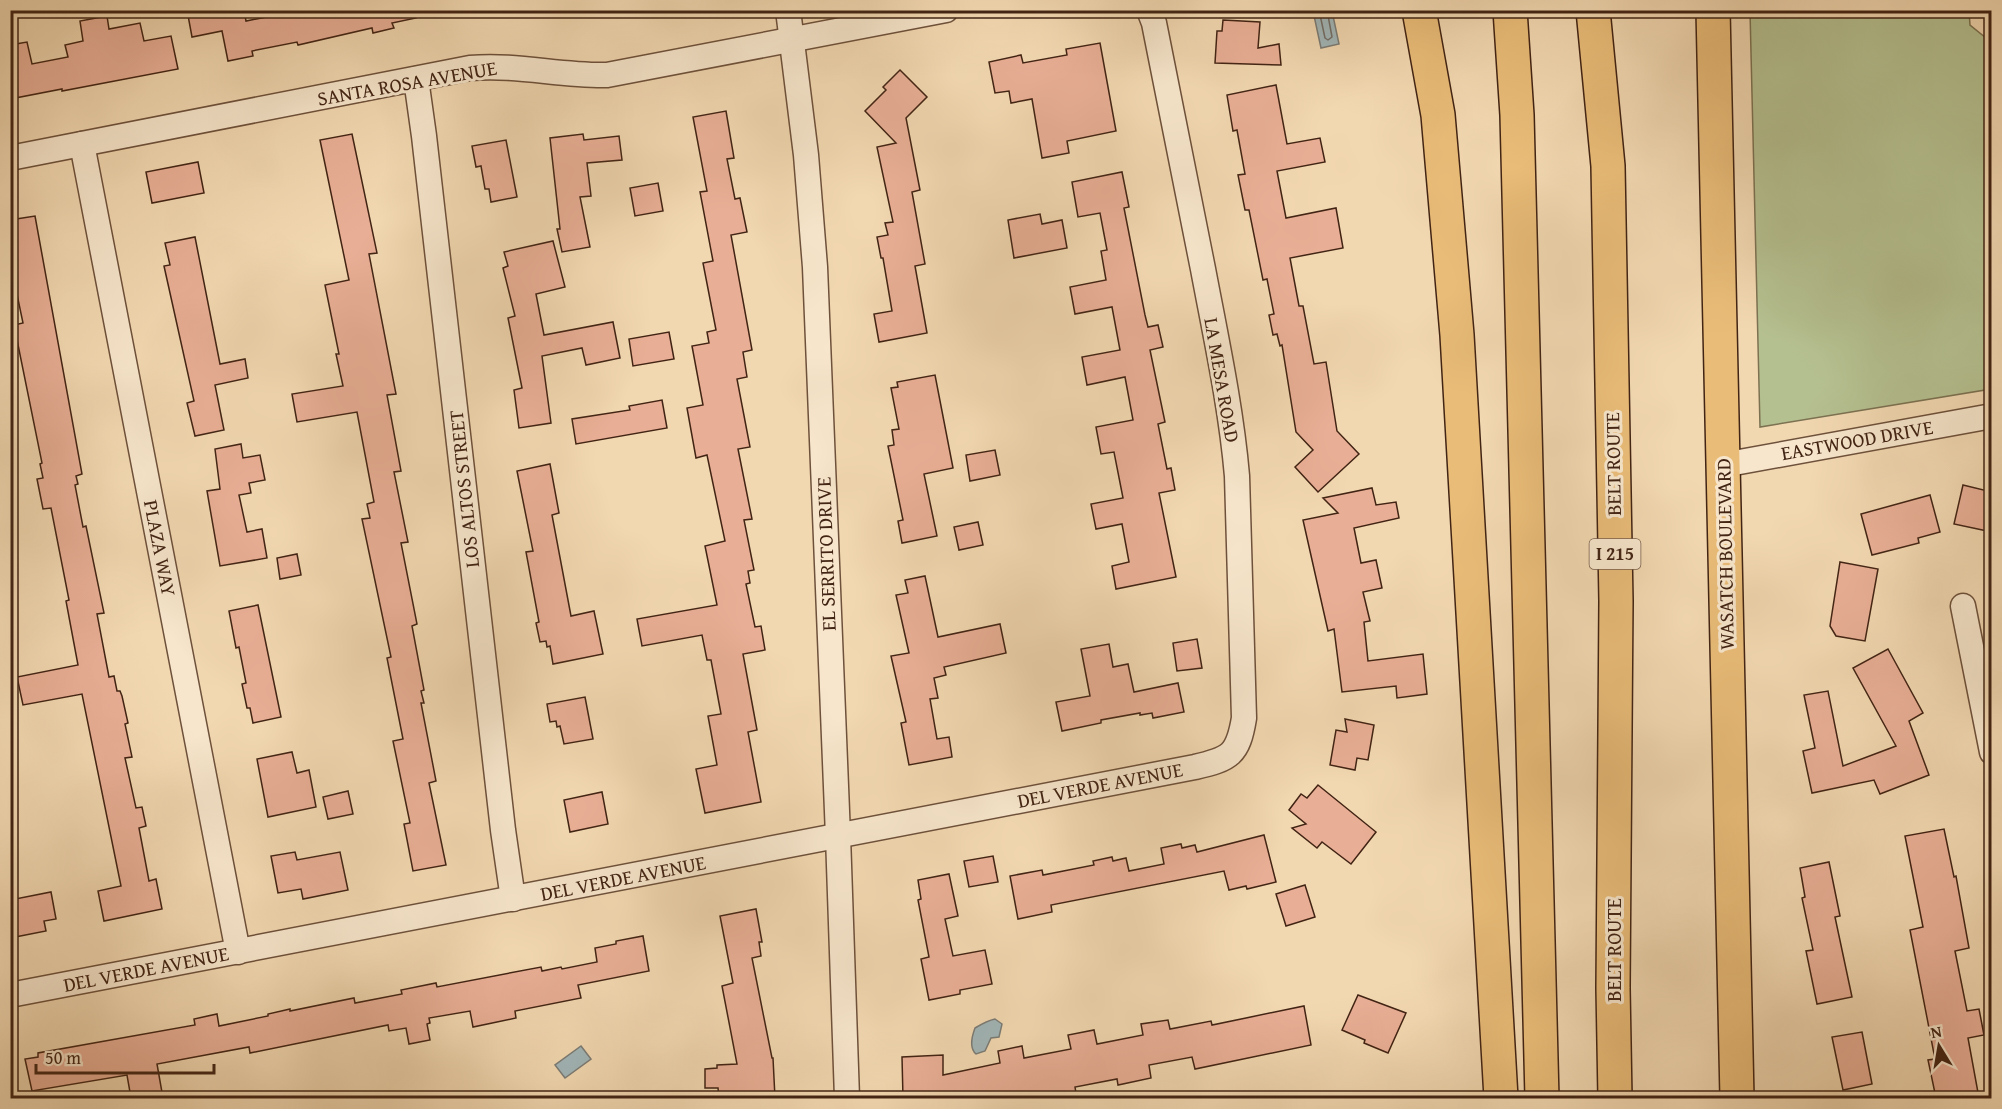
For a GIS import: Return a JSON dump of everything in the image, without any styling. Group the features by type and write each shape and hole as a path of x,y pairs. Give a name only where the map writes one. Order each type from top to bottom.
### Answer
{"main road":[{"path":"1419,10 1438,115 1457,335 1501,1098"},
{"path":"1510,10 1517,115 1542,1098"},
{"name":"BELT ROUTE","path":"1593,10 1608,166 1616,601 1613,988 1616,1098"},
{"name":"WASATCH BOULEVARD","path":"1713,10 1737,1098"}],"street":[{"name":"EL SERRITO DRIVE","path":"788,10 813,232 847,1098"},
{"name":"SANTA ROSA AVENUE","path":"10,158 470,68 503,66 579,75 607,75 946,10"},
{"name":"LA MESA ROAD","path":"1149,10 1154,23 1210,306 1234,441 1244,718 1239,742 1233,753"},
{"name":"LOS ALTOS STREET","path":"416,79 503,830 513,899"},
{"name":"PLAZA WAY","path":"82,144 238,952"},
{"name":"EASTWOOD DRIVE","path":"1723,465 1992,416"},
{"path":"1963,606 1992,752"},
{"name":"DEL VERDE AVENUE","path":"10,995 1195,767 1233,753"}],"green space":[{"path":"1750,11 1969,11 1970,25 1991,42 1991,389 1760,427"}],"water":[{"path":"1313,11 1332,11 1339,44 1321,48"},
{"path":"995,1019 1002,1024 999,1037 991,1038 985,1051 976,1054 972,1045 975,1028"},
{"path":"581,1046 591,1059 565,1078 555,1065"}],"building":[{"path":"187,10 244,10 246,21 302,10 415,10 416,18 392,23 394,28 373,33 372,28 298,45 297,42 252,51 253,56 228,61 222,31 192,37"},
{"path":"107,16 109,29 140,23 144,41 171,36 178,69 10,99 10,45 27,42 32,64 68,57 65,45 83,41 80,21"},
{"path":"1223,20 1260,22 1258,48 1279,44 1281,65 1215,63 1217,31 1222,31"},
{"path":"1100,43 1116,131 1067,141 1069,153 1042,158 1032,99 1011,103 1009,91 995,93 989,62 1021,55 1023,63 1067,55 1066,49"},
{"path":"900,70 927,97 906,118 920,190 912,192 925,264 915,266 927,333 879,342 874,314 892,311 877,237 888,235 885,223 893,222 877,147 896,143 865,111 886,90 883,87"},
{"path":"1276,85 1287,144 1320,138 1325,162 1277,171 1286,218 1336,208 1343,248 1290,258 1299,306 1303,306 1314,364 1326,362 1337,431 1359,454 1318,492 1295,467 1313,450 1296,432 1282,345 1280,346 1277,334 1273,335 1269,315 1274,314 1267,279 1263,280 1249,210 1245,210 1238,175 1245,174 1237,130 1233,131 1227,95"},
{"path":"726,111 734,158 727,159 735,199 740,198 747,232 731,235 752,350 743,352 747,377 737,379 750,447 738,449 752,519 744,520 754,570 748,571 750,583 746,584 755,627 761,626 765,650 743,654 757,730 748,732 761,802 705,813 696,769 717,765 708,716 721,714 711,660 707,660 702,635 642,646 637,619 717,605 705,546 725,541 707,455 696,458 687,408 703,405 692,346 709,343 707,332 716,330 703,263 713,261 700,192 707,191 693,117"},
{"path":"352,134 377,253 369,254 396,394 387,395 401,471 394,472 408,542 401,543 417,624 412,626 424,690 421,691 424,703 421,703 436,781 429,783 446,865 413,871 404,824 410,823 393,741 403,739 387,658 391,657 362,519 370,518 367,504 374,502 357,412 297,422 292,394 343,386 325,285 349,280 320,140"},
{"path":"583,134 584,140 619,136 622,160 587,163 591,196 580,197 590,247 562,252 557,229 560,229 550,138"},
{"path":"506,140 517,197 491,202 489,189 485,189 481,166 476,167 472,146"},
{"path":"198,162 204,193 152,203 146,172"},
{"path":"1122,172 1129,207 1124,208 1145,315 1148,327 1158,325 1163,347 1150,350 1165,422 1158,424 1167,469 1171,468 1175,490 1159,493 1176,577 1116,589 1112,566 1129,562 1122,524 1096,529 1091,504 1123,498 1114,452 1101,454 1096,427 1133,420 1125,377 1087,385 1082,357 1120,350 1112,307 1075,314 1070,287 1106,280 1101,251 1107,250 1100,213 1078,217 1072,182"},
{"path":"658,183 663,211 635,216 630,188"},
{"path":"1040,214 1042,224 1062,220 1067,248 1014,258 1008,220"},
{"path":"35,216 82,474 76,476 78,484 75,485 104,613 97,614 109,677 114,676 117,691 120,691 122,696 128,723 125,724 132,757 125,758 136,808 142,807 146,826 139,828 149,881 156,879 162,909 104,921 98,891 121,886 82,694 23,705 17,677 78,665 66,601 69,600 51,508 43,509 37,479 43,478 40,464 42,463 14,325 23,323 10,261 10,220"},
{"path":"195,237 220,364 245,359 248,378 215,385 224,430 195,436 187,403 194,401 164,266 170,265 165,243"},
{"path":"553,241 565,287 536,294 544,335 613,322 620,358 586,365 582,348 542,356 551,423 519,428 514,390 522,388 508,318 515,316 503,268 508,266 504,252"},
{"path":"669,332 674,359 633,366 629,339"},
{"path":"935,375 953,468 924,474 937,536 902,543 898,521 903,520 888,446 894,445 892,430 899,429 891,388 898,387 897,382"},
{"path":"662,400 667,428 576,444 572,419 630,410 629,406"},
{"path":"241,444 243,458 260,455 265,480 249,483 251,493 239,495 247,532 262,529 267,558 220,566 207,491 220,489 215,449"},
{"path":"995,450 1000,475 970,481 966,455"},
{"path":"550,464 559,513 552,515 571,616 594,611 603,654 553,664 550,646 547,647 546,641 540,642 536,623 539,622 526,552 533,551 517,471"},
{"path":"1963,485 1992,492 1992,532 1954,524"},
{"path":"1372,488 1376,505 1396,502 1399,518 1354,528 1361,563 1376,560 1382,588 1363,592 1370,621 1364,622 1368,661 1423,654 1427,694 1397,698 1396,686 1342,692 1334,629 1328,631 1303,520 1338,513 1323,498"},
{"path":"1930,495 1940,532 1918,538 1919,543 1872,555 1861,514"},
{"path":"978,522 983,545 959,550 954,527"},
{"path":"297,554 301,575 280,579 277,558"},
{"path":"1840,562 1878,569 1865,641 1836,636 1830,626"},
{"path":"925,576 938,637 1000,624 1006,653 944,667 946,675 934,678 938,698 930,699 937,739 949,737 952,757 909,765 901,723 906,722 891,656 909,653 896,595 908,593 905,580"},
{"path":"258,605 281,717 253,723 250,708 247,708 242,684 246,683 229,611"},
{"path":"1197,639 1202,668 1177,671 1173,643"},
{"path":"1109,644 1113,667 1128,664 1134,692 1178,683 1184,712 1153,718 1152,713 1140,715 1140,713 1101,720 1101,723 1062,731 1056,702 1090,696 1081,649"},
{"path":"1888,649 1923,713 1909,721 1929,775 1880,794 1874,780 1812,793 1803,751 1815,748 1804,695 1828,691 1843,766 1896,746 1853,668"},
{"path":"585,697 593,739 564,744 560,726 557,727 556,721 550,722 547,704"},
{"path":"1345,719 1374,725 1368,760 1357,758 1355,770 1330,765 1336,730 1347,732"},
{"path":"292,752 297,773 309,770 316,807 268,817 257,759"},
{"path":"1318,785 1376,832 1351,864 1322,842 1317,848 1292,828 1306,824 1289,810 1301,794 1307,798"},
{"path":"348,791 353,814 328,819 323,797"},
{"path":"602,792 608,824 570,832 564,800"},
{"path":"1944,829 1954,877 1956,876 1969,948 1955,951 1967,1011 1979,1009 1984,1035 1968,1038 1979,1098 1936,1098 1928,1060 1935,1059 1910,930 1923,927 1905,836"},
{"path":"1264,835 1276,882 1247,889 1246,886 1229,890 1224,871 1051,905 1052,912 1018,919 1010,876 1042,870 1043,875 1094,865 1093,861 1112,857 1113,861 1126,858 1129,871 1164,864 1161,848 1181,844 1182,848 1195,845 1197,852"},
{"path":"295,852 297,860 340,852 348,890 303,899 301,889 278,893 271,856"},
{"path":"993,856 998,882 969,887 964,861"},
{"path":"1829,862 1840,916 1835,917 1852,997 1817,1004 1806,951 1813,950 1802,898 1805,897 1800,868"},
{"path":"949,874 958,916 945,919 953,956 985,950 992,984 960,990 960,994 929,1000 921,959 929,957 918,900 921,899 918,880"},
{"path":"1305,885 1315,917 1286,926 1276,894"},
{"path":"51,892 56,919 44,921 46,931 10,938 10,900"},
{"path":"756,909 762,942 759,942 761,956 752,958 773,1058 775,1098 719,1098 718,1088 705,1088 705,1069 717,1068 717,1065 737,1064 722,986 733,983 720,916"},
{"path":"643,936 649,971 578,985 581,998 515,1011 516,1018 473,1027 470,1011 429,1018 430,1023 427,1024 430,1040 409,1044 406,1028 389,1031 388,1025 250,1053 249,1047 157,1064 163,1098 131,1098 127,1075 32,1091 25,1059 38,1057 38,1053 195,1025 194,1019 217,1014 219,1026 290,1009 290,1011 354,998 355,1003 402,994 401,990 436,983 437,987 541,967 542,971 561,967 562,969 597,962 595,948"},
{"path":"1358,995 1406,1013 1388,1053 1342,1030"},
{"path":"1304,1006 1311,1045 1195,1069 1192,1057 1149,1065 1151,1078 1118,1085 1117,1079 1075,1087 1076,1093 1046,1098 1045,1093 1020,1098 903,1098 902,1057 943,1055 943,1075 1000,1063 998,1051 1022,1046 1024,1058 1071,1049 1068,1035 1094,1030 1097,1044 1143,1035 1141,1024 1168,1020 1170,1029 1211,1021 1212,1025"},
{"path":"1862,1032 1872,1084 1843,1090 1832,1037"}]}
